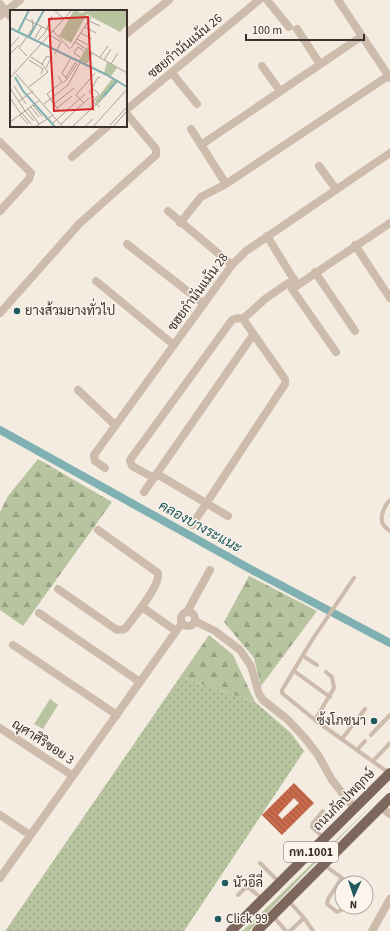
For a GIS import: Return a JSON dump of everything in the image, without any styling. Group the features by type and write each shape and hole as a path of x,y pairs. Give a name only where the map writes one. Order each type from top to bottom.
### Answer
{"main road":[{"name":"ถนนกัลปพฤกษ์","path":"231,931 390,773"},
{"name":"กท.1001","path":"257,931 390,798"}],"street":[{"path":"0,4 6,14 20,0"},
{"name":"ซฮยกำนันแม้น 26","path":"127,111 259,0"},
{"path":"267,0 293,28 320,64"},
{"path":"180,223 201,197 226,184 389,77 338,0"},
{"path":"127,33 165,1"},
{"path":"201,145 362,36"},
{"path":"262,66 280,91"},
{"path":"172,73 197,104"},
{"path":"0,313 79,224 156,155 156,149 127,113"},
{"path":"72,157 107,127"},
{"path":"191,129 226,184"},
{"path":"0,142 31,173 29,179 0,211"},
{"name":"ซฮยกำนันแม้น 28","path":"105,468 95,461 94,455 232,265 246,250 390,153"},
{"path":"319,166 336,190"},
{"path":"168,211 180,223 232,265"},
{"path":"243,320 265,299 295,281 315,272 390,223"},
{"path":"267,236 295,281"},
{"path":"127,244 204,304"},
{"path":"355,245 390,298"},
{"path":"315,272 355,331"},
{"path":"96,281 174,345"},
{"path":"295,281 292,290 336,352"},
{"path":"192,525 207,502 285,384 285,380 243,320 238,318 232,320 130,460 132,466 156,476 207,502 228,516"},
{"path":"144,492 253,335"},
{"path":"78,390 115,425"},
{"path":"58,589 117,630 125,629 142,607 158,581 158,573 98,530"},
{"path":"0,878 182,623 182,616 187,612 210,570"},
{"path":"142,607 176,631"},
{"path":"182,623 190,626 194,622 194,615 187,612"},
{"path":"39,613 140,682"},
{"path":"194,622 215,631 240,650 251,666 259,694 263,700 287,719 311,745 332,780 354,808"},
{"path":"13,645 116,715"},
{"name":"ณุศาศิริซอย 3","path":"0,728 73,776"},
{"path":"381,807 390,814"},
{"path":"0,815 30,836"},
{"path":"372,931 390,899"}],"lane":[{"path":"390,500 383,512 382,524 390,531"},
{"path":"354,578 284,686 282,693 315,720 390,773"},
{"path":"303,656 318,665"},
{"path":"294,671 330,697"},
{"path":"315,720 334,688 332,677 326,672"},
{"path":"342,739 365,709"},
{"path":"371,735 390,715"},
{"path":"357,750 365,741"},
{"path":"373,761 390,742"},
{"path":"323,811 313,823 312,827 324,838"},
{"path":"260,863 279,883"},
{"path":"324,864 337,875"},
{"path":"238,895 245,888 249,888 263,899"},
{"path":"334,890 328,899 327,904 334,910"},
{"path":"288,900 313,931"},
{"path":"272,915 286,931"},
{"path":"290,931 304,918"}],"green space":[{"path":"38,459 112,502 23,626 0,610 0,512 8,496"},
{"path":"249,576 317,611 261,686 254,658 224,622"},
{"path":"209,635 233,655 255,702 180,677"},
{"path":"180,677 255,702 291,733 304,751 184,931 5,931"},
{"path":"50,699 58,705 43,729 34,724"},
{"path":"373,804 249,931 242,931 251,923"}],"building":[{"path":"294,783 314,803 282,835 262,815","holes":["294,798 299,803 282,819 278,815"]}],"waterway":[{"name":"คลองบางระแนะ","path":"0,430 252,570 390,643"}],"place":[{"name":"ยางส้วมยางทั่วไป","path":"17,311"},
{"name":"ซ้งโภชนา","path":"374,721"},
{"name":"นัวอีลี่","path":"225,883"},
{"name":"Click 99","path":"218,919"}]}
